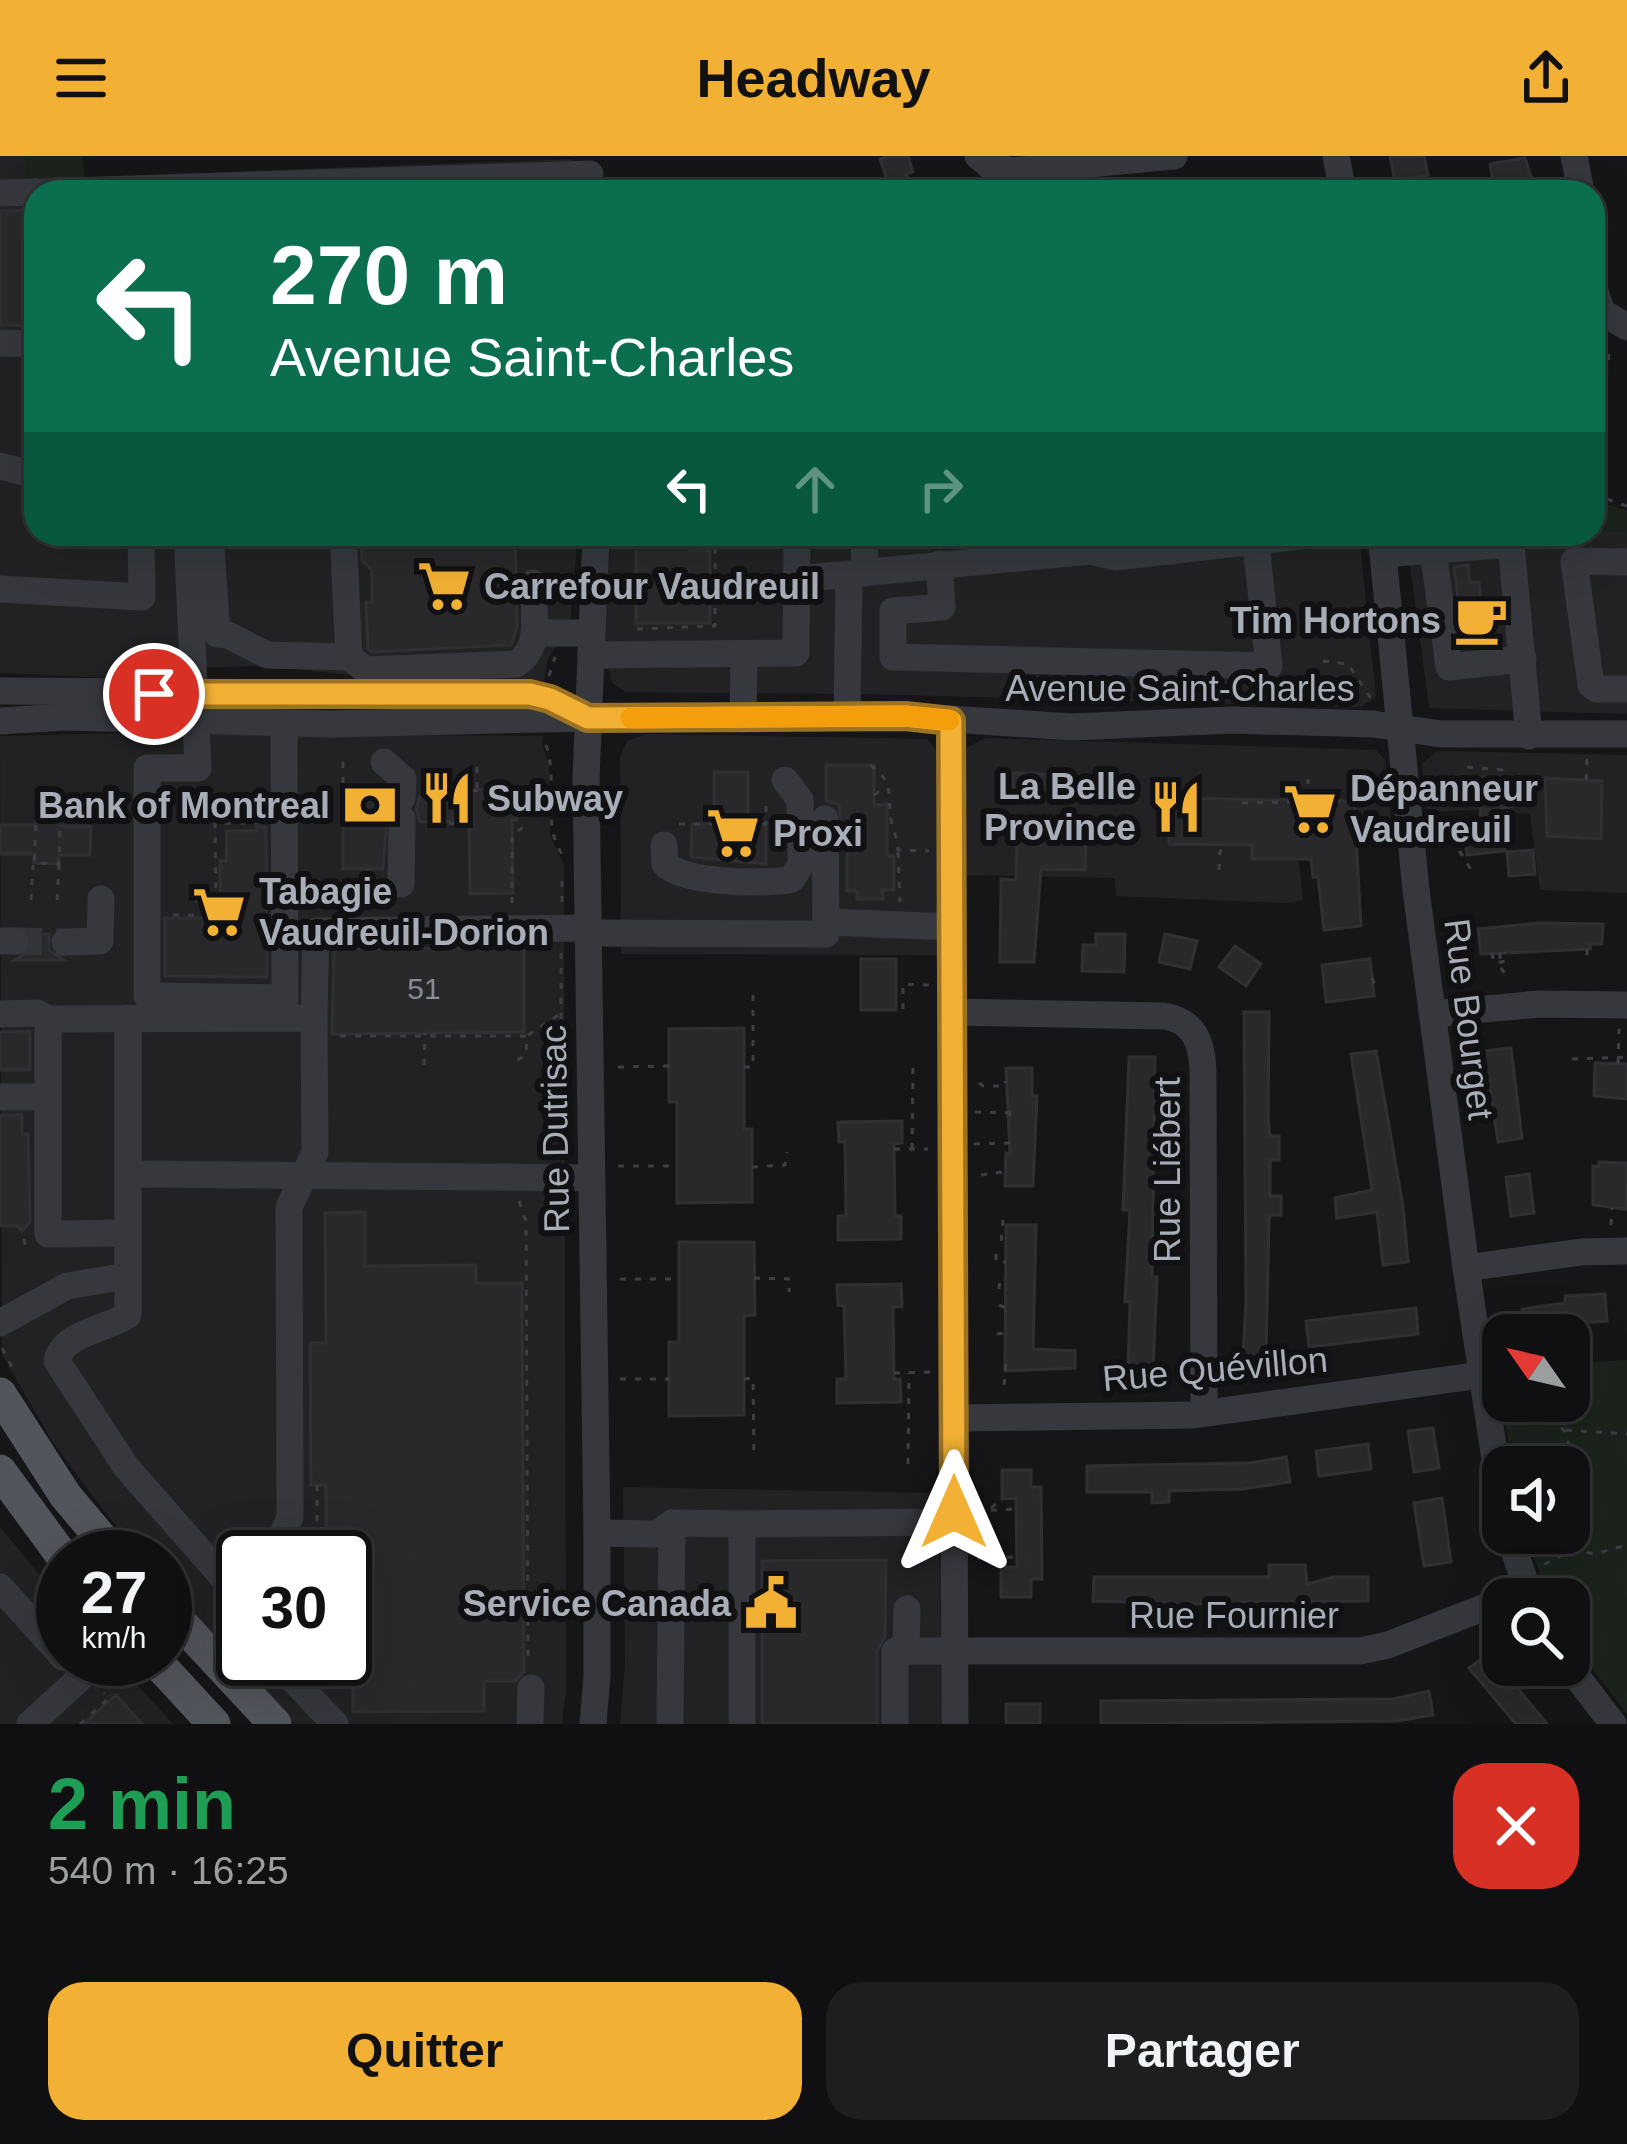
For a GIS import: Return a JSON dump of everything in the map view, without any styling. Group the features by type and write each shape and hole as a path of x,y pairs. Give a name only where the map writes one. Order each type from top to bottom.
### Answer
{"main road":[{"path":"0,1394 65,1496 94,1530"},
{"path":"0,1472 43,1530"},
{"path":"192,1635 275,1724"},
{"path":"179,1686 214,1724"}],"street":[{"path":"978,156 990,166 1012,171 1174,156"},
{"path":"546,180 590,174"},
{"path":"0,589 142,597 141,546"},
{"path":"189,546 198,768 147,768 147,997 285,998 284,724"},
{"path":"211,546 217,634 267,655 349,656"},
{"path":"344,546 349,656 366,670 507,667 530,655 533,583"},
{"name":"Rue Dutrisac","path":"593,1724 597,1533 591,1178 580,930 595,546"},
{"path":"534,633 591,644 796,653 797,546"},
{"path":"847,717 862,546"},
{"path":"797,579 1090,551 1124,556 1193,546"},
{"path":"939,564 942,607 893,611 893,657 1269,666 1256,546"},
{"name":"Rue Bourget","path":"1382,546 1400,729 1379,778 1432,1014 1492,1446"},
{"path":"1399,546 1433,550 1484,546"},
{"path":"1510,546 1529,736"},
{"path":"1433,550 1449,668 1523,659"},
{"path":"1627,562 1574,561 1591,685 1627,689"},
{"path":"743,719 744,654"},
{"name":"Avenue Saint-Charles","path":"0,691 196,708 284,724 847,717 1072,727 1254,721 1441,734 1627,734"},
{"path":"330,694 331,724"},
{"name":"Avenue Saint-Charles","path":"0,721 330,694 530,694 588,718"},
{"path":"951,721 954,1418 961,1517 956,1724"},
{"path":"384,762 403,779 401,884"},
{"path":"664,834 670,870 708,871 725,882 787,881 800,870 800,800 775,780"},
{"path":"286,1530 290,1517 289,1208 315,1153 320,1027 316,931 826,934 825,819"},
{"path":"766,869 800,870"},
{"path":"65,942 100,941 101,899"},
{"path":"826,922 952,927"},
{"path":"1432,1014 1539,1004 1623,1011"},
{"name":"Rue Liébert","path":"952,1012 1172,1017 1196,1035 1203,1070 1204,1413"},
{"path":"0,1014 320,1027"},
{"path":"48,1018 48,1234 128,1233"},
{"path":"128,1018 125,1318 66,1344 57,1360 126,1467 216,1569"},
{"path":"0,1097 48,1097"},
{"path":"128,1174 591,1178"},
{"path":"1466,1268 1619,1243"},
{"path":"0,1323 67,1286 128,1276"},
{"name":"Rue Quévillon","path":"954,1418 1204,1413 1481,1375"},
{"path":"597,1533 656,1534 671,1522 961,1517"},
{"path":"670,1724 671,1522"},
{"path":"742,1524 742,1724"},
{"path":"0,1587 36,1623"},
{"name":"Rue Fournier","path":"906,1651 1360,1651 1388,1645 1482,1607"},
{"path":"895,1724 895,1651 906,1651 907,1609"},
{"path":"529,1675 530,1724"},
{"path":"30,1724 64,1686"},
{"path":"306,1686 335,1724"},
{"path":"1584,1686 1613,1724"}],"path":[{"path":"1605,403 1619,331"},
{"path":"637,627 715,626 715,546"},
{"path":"550,682 557,653"},
{"path":"1323,661 1348,664 1365,694 1374,700"},
{"name":"Rue Dutrisac","path":"549,735 554,839 580,930 561,1013 560,1200 566,1220"},
{"path":"1586,780 1587,752"},
{"path":"343,762 343,795"},
{"path":"446,764 446,790"},
{"path":"477,764 477,790"},
{"path":"870,765 891,790 900,899"},
{"path":"1467,766 1502,770 1501,775"},
{"path":"1334,801 1354,801 1379,778"},
{"path":"1308,779 1308,801"},
{"path":"748,824 766,824 775,780"},
{"path":"1176,798 1178,784"},
{"path":"1462,785 1481,797"},
{"path":"331,796 403,801 446,790 537,790"},
{"path":"874,794 882,790"},
{"path":"31,900 36,793"},
{"path":"57,900 60,793"},
{"path":"159,914 192,916 216,898 214,793"},
{"path":"1242,803 1325,801"},
{"path":"1054,810 1054,837"},
{"path":"36,819 60,820"},
{"path":"215,824 278,823"},
{"path":"434,823 469,824"},
{"path":"442,823 442,834"},
{"path":"544,824 552,823"},
{"path":"512,904 512,835 528,824"},
{"path":"664,834 714,824"},
{"path":"1463,824 1459,840 1473,873"},
{"name":"Rue Dutrisac","path":"562,835 562,856"},
{"path":"887,842 898,842"},
{"path":"215,844 226,844"},
{"path":"898,850 937,851"},
{"path":"1219,870 1220,851 1231,851"},
{"path":"34,863 58,864"},
{"path":"195,899 205,909"},
{"path":"1587,949 1587,954 1596,955"},
{"path":"1502,952 1500,962 1506,976"},
{"path":"1492,953 1494,963 1500,962"},
{"path":"1372,978 1376,988"},
{"path":"903,1010 899,984 938,985"},
{"path":"744,1067 753,1067 753,989"},
{"path":"1618,1064 1623,1011"},
{"path":"320,1027 347,1035 527,1036 561,1013"},
{"path":"424,1065 425,1035"},
{"path":"511,1064 526,1054 527,1036"},
{"path":"1572,1059 1627,1057"},
{"path":"618,1067 669,1066"},
{"path":"912,1149 914,1066"},
{"path":"979,1083 1005,1086 1005,1081"},
{"path":"966,1112 1010,1113"},
{"path":"966,1144 1010,1143 1010,1134"},
{"path":"894,1149 938,1150"},
{"path":"752,1167 785,1166 787,1152"},
{"path":"981,1175 1002,1172 1006,1164"},
{"path":"618,1166 677,1166"},
{"path":"1612,1208 1619,1243"},
{"path":"1003,1220 1001,1243 1006,1242"},
{"path":"526,1221 529,1675"},
{"path":"24,1238 26,1252"},
{"path":"996,1254 996,1262 1006,1262"},
{"path":"754,1278 790,1279 789,1292"},
{"path":"620,1279 679,1279"},
{"path":"999,1289 1000,1280 1006,1279"},
{"path":"999,1305 1006,1309"},
{"path":"998,1334 1006,1333"},
{"path":"1004,1385 1006,1363"},
{"path":"894,1373 939,1372"},
{"path":"908,1464 909,1373"},
{"path":"744,1379 753,1378 754,1460"},
{"path":"620,1379 669,1379"},
{"path":"1553,1422 1564,1430 1627,1434"},
{"path":"1564,1430 1570,1446"},
{"path":"312,1530 317,1485"},
{"path":"990,1510 1002,1499"},
{"path":"961,1517 1017,1510"},
{"path":"1590,1553 1627,1545"},
{"path":"1537,1578 1567,1554"},
{"path":"968,1558 1017,1557"},
{"path":"993,1558 996,1568 1001,1567"},
{"path":"80,1724 109,1699 98,1686"}],"shaded area":[{"path":"0,156 83,156 84,177 573,159 573,180 24,180 24,546 577,546 570,623 547,661 544,680 366,677 268,666 171,668 159,680 0,673"},
{"path":"26,156 83,156 84,177 26,179"},
{"path":"1605,503 1627,511 1627,531 1605,530"},
{"path":"1605,530 1627,531 1627,714 1429,708 1408,546 1605,546"},
{"path":"608,546 1360,546 1376,697 1361,707 626,692 612,683 609,670 604,669"},
{"path":"648,734 927,739 937,751 937,955 621,954 620,756 628,740"},
{"path":"0,736 543,736 549,765 550,836 564,864 566,1690 562,1724 294,1724 259,1686 372,1686 372,1530 216,1530 216,1638 192,1612 192,1530 120,1530 52,1441 2,1355"},
{"path":"984,738 1376,750 1385,760 1393,842 1298,852 1303,900 1287,903 1116,896 1115,878 966,875 965,749"},
{"path":"1437,751 1627,755 1627,893 1540,890 1530,814 1426,812 1422,764"},
{"path":"1627,1360 1627,1714 1590,1665 1590,1578 1541,1578 1533,1554 1590,1554 1590,1446 1509,1446 1505,1422 1590,1422 1590,1362"},
{"path":"623,1487 940,1493 941,1724 620,1724 625,1663"},
{"path":"0,1527 36,1570 36,1686 139,1686 173,1724 0,1724"}],"building":[{"path":"908,156 913,172 905,174 909,180 887,180 880,159"},
{"path":"1390,156 1424,156 1428,175 1395,180"},
{"path":"1525,158 1532,180 1493,180 1490,164"},
{"path":"24,210 24,326 0,325 0,211"},
{"name":"Carrefour Vaudreuil","path":"361,546 515,546 517,627 511,645 372,652 368,649 366,602 372,602 372,570 362,560"},
{"path":"636,546 690,546 690,551 710,551 710,623 636,623"},
{"path":"1468,565 1470,583 1479,582 1483,622 1480,646 1464,647 1454,567"},
{"path":"826,765 874,765 874,805 887,804 887,855 894,856 894,890 882,890 883,899 857,899 857,891 847,891 847,838 843,838 839,804 826,801"},
{"path":"714,772 748,772 748,824 766,824 766,864 691,857 692,824 714,824"},
{"path":"1013,773 1097,776 1096,799 1013,796"},
{"path":"1483,777 1519,779 1518,805 1501,809 1505,851 1467,855 1463,819 1480,818"},
{"path":"1545,778 1602,781 1601,839 1547,836"},
{"path":"517,789 517,820 512,820 513,893 470,894 469,821 420,822 416,809 420,796 425,791"},
{"path":"343,798 384,798 388,808 383,869 343,869"},
{"path":"1169,798 1354,801 1361,926 1324,930 1318,877 1313,877 1311,859 1252,859 1252,845 1169,844"},
{"path":"36,819 60,820 60,826 91,826 90,855 59,855 59,864 34,863 35,854 0,854 0,825 35,825"},
{"path":"257,827 266,827 267,977 165,976 165,918 202,918 220,899 220,861 226,861 227,831 257,831"},
{"path":"1017,836 1086,838 1085,870 1041,869 1034,962 1000,962 1001,879 1016,880"},
{"path":"1533,850 1535,874 1509,876 1507,852"},
{"path":"1603,924 1602,944 1590,944 1590,949 1481,954 1478,929"},
{"path":"31,934 49,934 49,950 64,960 15,960 30,951"},
{"path":"1096,934 1125,934 1124,972 1082,971 1083,945 1096,945"},
{"path":"1165,934 1197,941 1190,969 1159,962"},
{"path":"1235,946 1261,964 1246,986 1219,967"},
{"path":"524,947 524,1032 332,1034 334,949"},
{"path":"861,959 896,959 896,1010 861,1010"},
{"path":"1370,959 1374,996 1326,1002 1322,965"},
{"path":"1244,1012 1269,1012 1268,1121 1270,1136 1279,1136 1279,1160 1270,1160 1270,1196 1281,1196 1281,1215 1270,1215 1269,1221 1266,1355 1243,1354"},
{"path":"744,1028 744,1129 752,1129 752,1202 677,1203 677,1102 669,1102 669,1029"},
{"path":"30,1031 30,1070 0,1070 0,1032"},
{"path":"1511,1048 1522,1138 1498,1142 1484,1051"},
{"path":"1376,1051 1408,1262 1383,1265 1377,1212 1337,1218 1335,1198 1372,1190 1351,1054"},
{"path":"1129,1057 1155,1057 1153,1371 1128,1370 1130,1302 1125,1302 1130,1210 1123,1210"},
{"path":"1595,1063 1627,1064 1627,1099 1594,1096"},
{"path":"1006,1068 1032,1068 1032,1096 1037,1096 1033,1186 1005,1186 1006,1153 1010,1154"},
{"path":"0,1115 22,1115 22,1134 28,1134 30,1222 22,1231 17,1226 0,1226"},
{"path":"902,1121 902,1143 894,1144 895,1216 901,1216 901,1239 838,1240 838,1216 846,1216 845,1142 839,1142 838,1122"},
{"path":"1599,1162 1627,1163 1626,1209 1593,1205 1593,1166 1599,1167"},
{"path":"1529,1174 1534,1213 1511,1216 1506,1177"},
{"path":"365,1212 365,1266 476,1265 476,1283 522,1283 524,1672 515,1681 484,1681 484,1711 353,1712 353,1686 372,1686 372,1530 326,1530 326,1485 311,1485 310,1343 326,1343 325,1213"},
{"path":"1006,1225 1036,1225 1033,1349 1075,1351 1075,1368 1005,1371"},
{"path":"679,1242 754,1242 755,1315 744,1316 744,1415 669,1416 669,1342 679,1342"},
{"path":"901,1284 902,1307 893,1307 894,1379 900,1379 901,1402 837,1403 837,1379 846,1379 844,1306 838,1305 837,1285"},
{"path":"1605,1294 1607,1321 1590,1322 1590,1314 1523,1314 1522,1309 1565,1303 1565,1296"},
{"path":"1416,1308 1418,1334 1309,1347 1306,1321"},
{"path":"1433,1428 1439,1468 1414,1472 1408,1431"},
{"path":"1368,1444 1371,1469 1319,1476 1316,1451"},
{"path":"1286,1457 1290,1482 1169,1491 1169,1502 1152,1503 1152,1492 1087,1492 1087,1466 1250,1463"},
{"path":"1002,1470 1031,1470 1031,1487 1041,1487 1042,1579 1031,1579 1031,1597 1001,1597 1001,1567 1017,1567 1016,1498 1002,1499"},
{"path":"1442,1498 1451,1562 1424,1566 1414,1503"},
{"path":"886,1560 885,1636 877,1651 877,1724 762,1724 762,1561"},
{"path":"1269,1565 1305,1565 1307,1584 1334,1577 1368,1577 1368,1601 1241,1605 1093,1601 1094,1577 1269,1577"},
{"path":"1482,1659 1482,1683 1469,1668"},
{"path":"1484,1686 1516,1686 1547,1724 1516,1724"},
{"path":"1429,1691 1433,1715 1397,1721 1101,1724 1101,1701 1393,1699"},
{"path":"116,1695 142,1724 84,1724 99,1710"},
{"path":"1006,1704 1040,1704 1040,1724 1006,1724"}],"tunnel":[{"path":"15,941 65,942"}],"slow traffic":[{"path":"631,718 905,716 949,720"}],"place":[{"name":"Carrefour Vaudreuil","path":"444,586"},
{"name":"Tim Hortons","path":"1481,620"},
{"name":"Subway","path":"447,798"},
{"name":"Bank of Montreal","path":"370,805"},
{"name":"La Belle Province","path":"1176,807"},
{"name":"Dépanneur Vaudreuil","path":"1310,809"},
{"name":"Proxi","path":"733,833"},
{"name":"Tabagie Vaudreuil-Dorion","path":"219,912"},
{"name":"Service Canada","path":"771,1603"}],"route":[{"path":"154,694 530,694 588,718 905,716 951,721 954,1512"}]}
